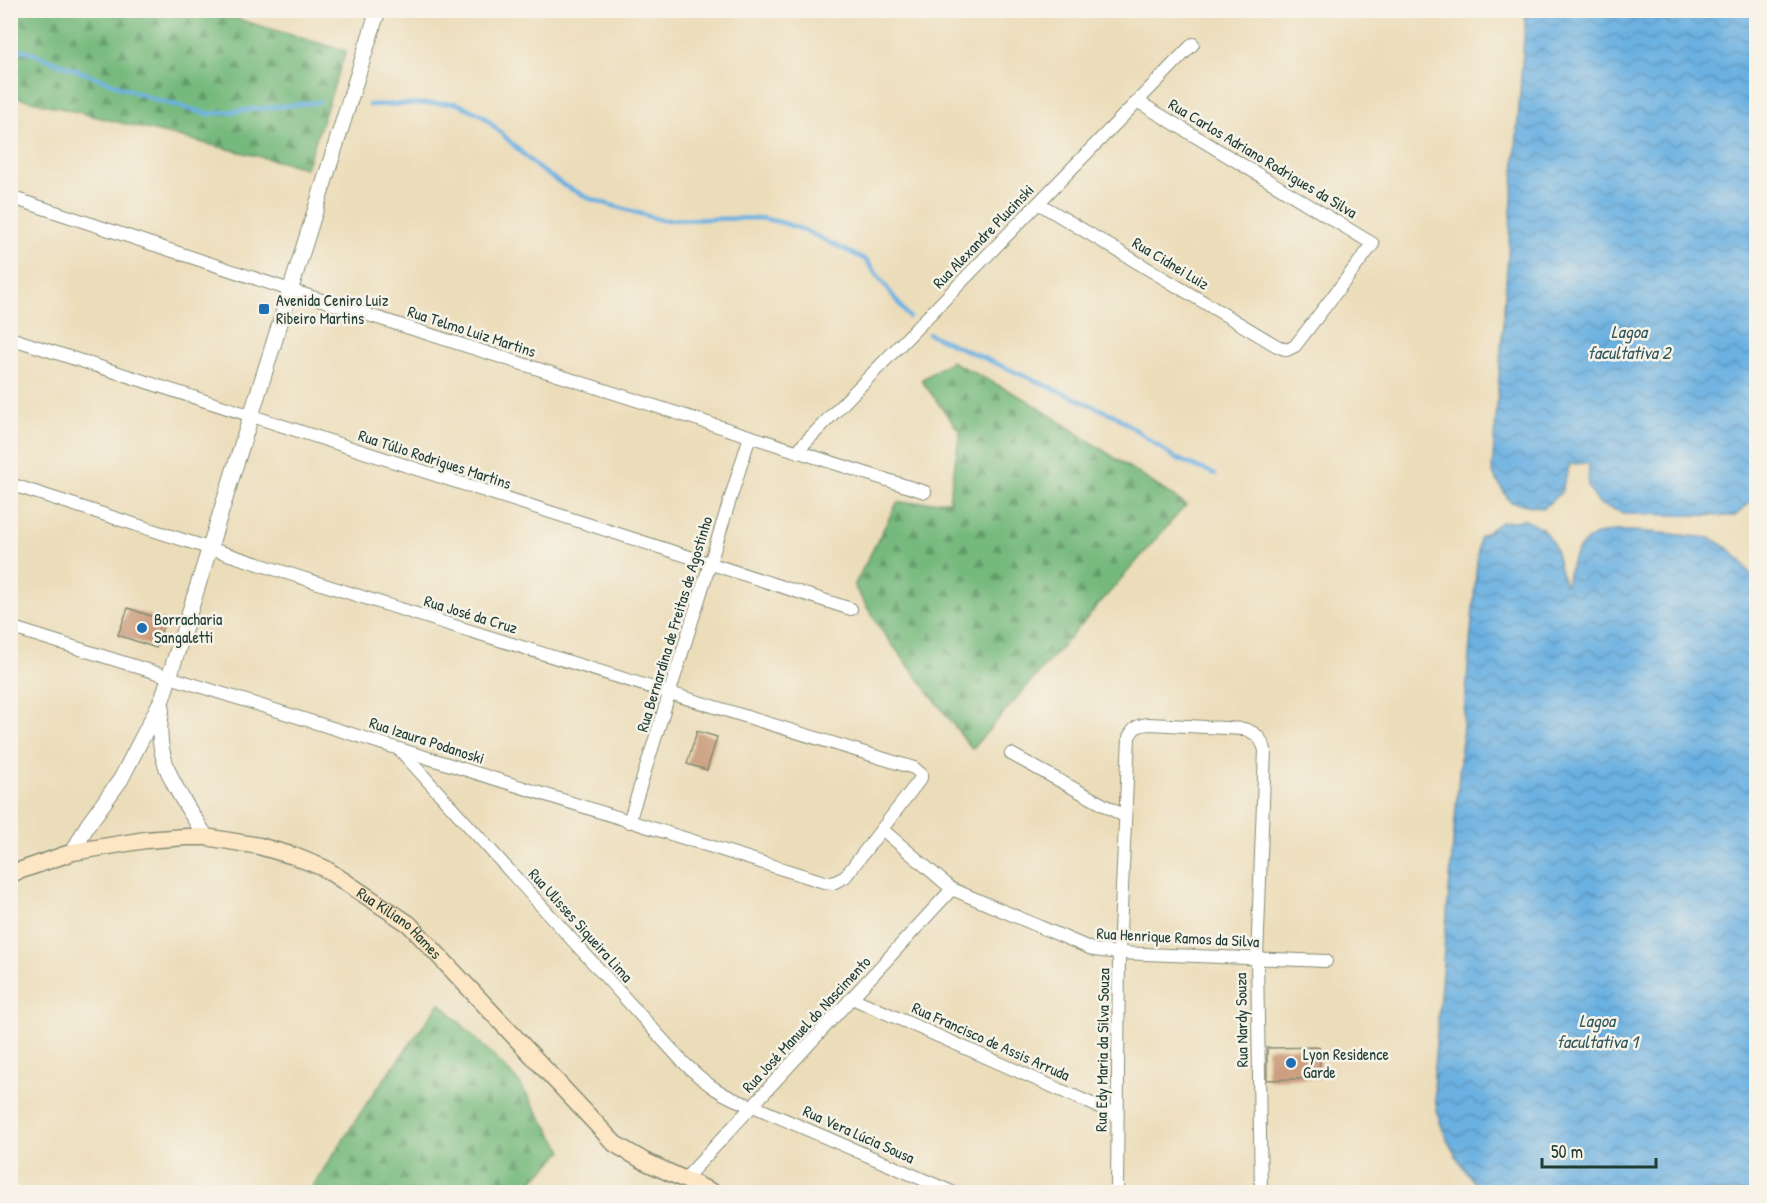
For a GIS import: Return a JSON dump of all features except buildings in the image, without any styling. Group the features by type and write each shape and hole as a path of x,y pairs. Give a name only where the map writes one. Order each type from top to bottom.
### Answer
{"main road":[{"name":"Rua Kiliano Hames","path":"10,874 73,852 158,839 206,837 259,846 304,860 342,879 409,924 615,1144 644,1161 712,1192"}],"street":[{"path":"73,852 87,826 120,779 163,697 378,10"},
{"name":"Rua Alexandre Plucinski","path":"796,451 1193,44"},
{"name":"Rua Carlos Adriano Rodrigues da Silva","path":"1137,101 1373,244 1295,346 1287,350"},
{"name":"Rua Telmo Luiz Martins","path":"10,197 290,290 925,492"},
{"name":"Rua Cidnei Luiz","path":"1038,203 1287,350"},
{"name":"Rua Túlio Rodrigues Martins","path":"10,339 851,609"},
{"name":"Rua Bernardina de Freitas de Agostinho","path":"630,822 750,436"},
{"name":"Rua José da Cruz","path":"10,484 209,549 914,768 921,774 921,778 883,830"},
{"name":"Rua Izaura Podanoski","path":"10,627 170,675 630,822 833,883 844,877 883,830"},
{"path":"163,697 160,734 167,767 206,837"},
{"name":"Rua Nardy Souza","path":"1132,730 1139,725 1149,724 1244,729 1253,732 1261,739 1265,750 1257,958 1260,1192"},
{"name":"Rua Edy Maria da Silva Souza","path":"1117,1192 1119,953 1124,816 1129,737 1132,730"},
{"name":"Rua Ulisses Siqueira Lima","path":"399,748 682,1061 720,1094 753,1106"},
{"path":"1011,754 1124,816"},
{"name":"Rua Henrique Ramos da Silva","path":"883,830 952,889 1094,950 1119,953 1326,960"},
{"name":"Rua José Manuel do Nascimento","path":"684,1180 952,889"},
{"name":"Rua Francisco de Assis Arruda","path":"852,998 1117,1115"},
{"name":"Rua Vera Lúcia Sousa","path":"753,1106 952,1192"}],"green space":[{"path":"11,10 210,11 346,51 306,168 11,96"},
{"path":"951,361 1027,400 1186,505 972,749 882,631 854,586 897,503 949,501 960,432 921,380"},
{"path":"440,1003 517,1080 563,1151 522,1192 309,1192 371,1097"}],"water":[{"name":"Lagoa facultativa 2","path":"1526,11 1756,11 1756,486 1753,500 1735,516 1626,514 1599,504 1588,487 1589,463 1570,464 1561,492 1544,508 1510,502 1492,472"},
{"name":"Lagoa facultativa 1","path":"1525,520 1542,528 1554,545 1564,584 1566,584 1576,553 1584,543 1605,532 1618,531 1710,538 1725,546 1737,557 1756,583 1756,1192 1482,1192 1455,1154 1440,1121 1435,1099 1434,1067 1479,538 1501,522"}],"waterway":[{"path":"10,51 24,50 153,99 209,114 319,102"},
{"path":"369,105 456,103 482,115 539,169 567,187 591,199 661,220 760,218 804,230 866,260 909,317"},
{"path":"929,334 1116,416 1175,458 1215,474"}],"place":[{"name":"Avenida Ceniro Luiz Ribeiro Martins","path":"264,309"},
{"name":"Borracharia Sangaletti","path":"142,628"},
{"name":"Lyon Residence Garde","path":"1291,1063"}]}
